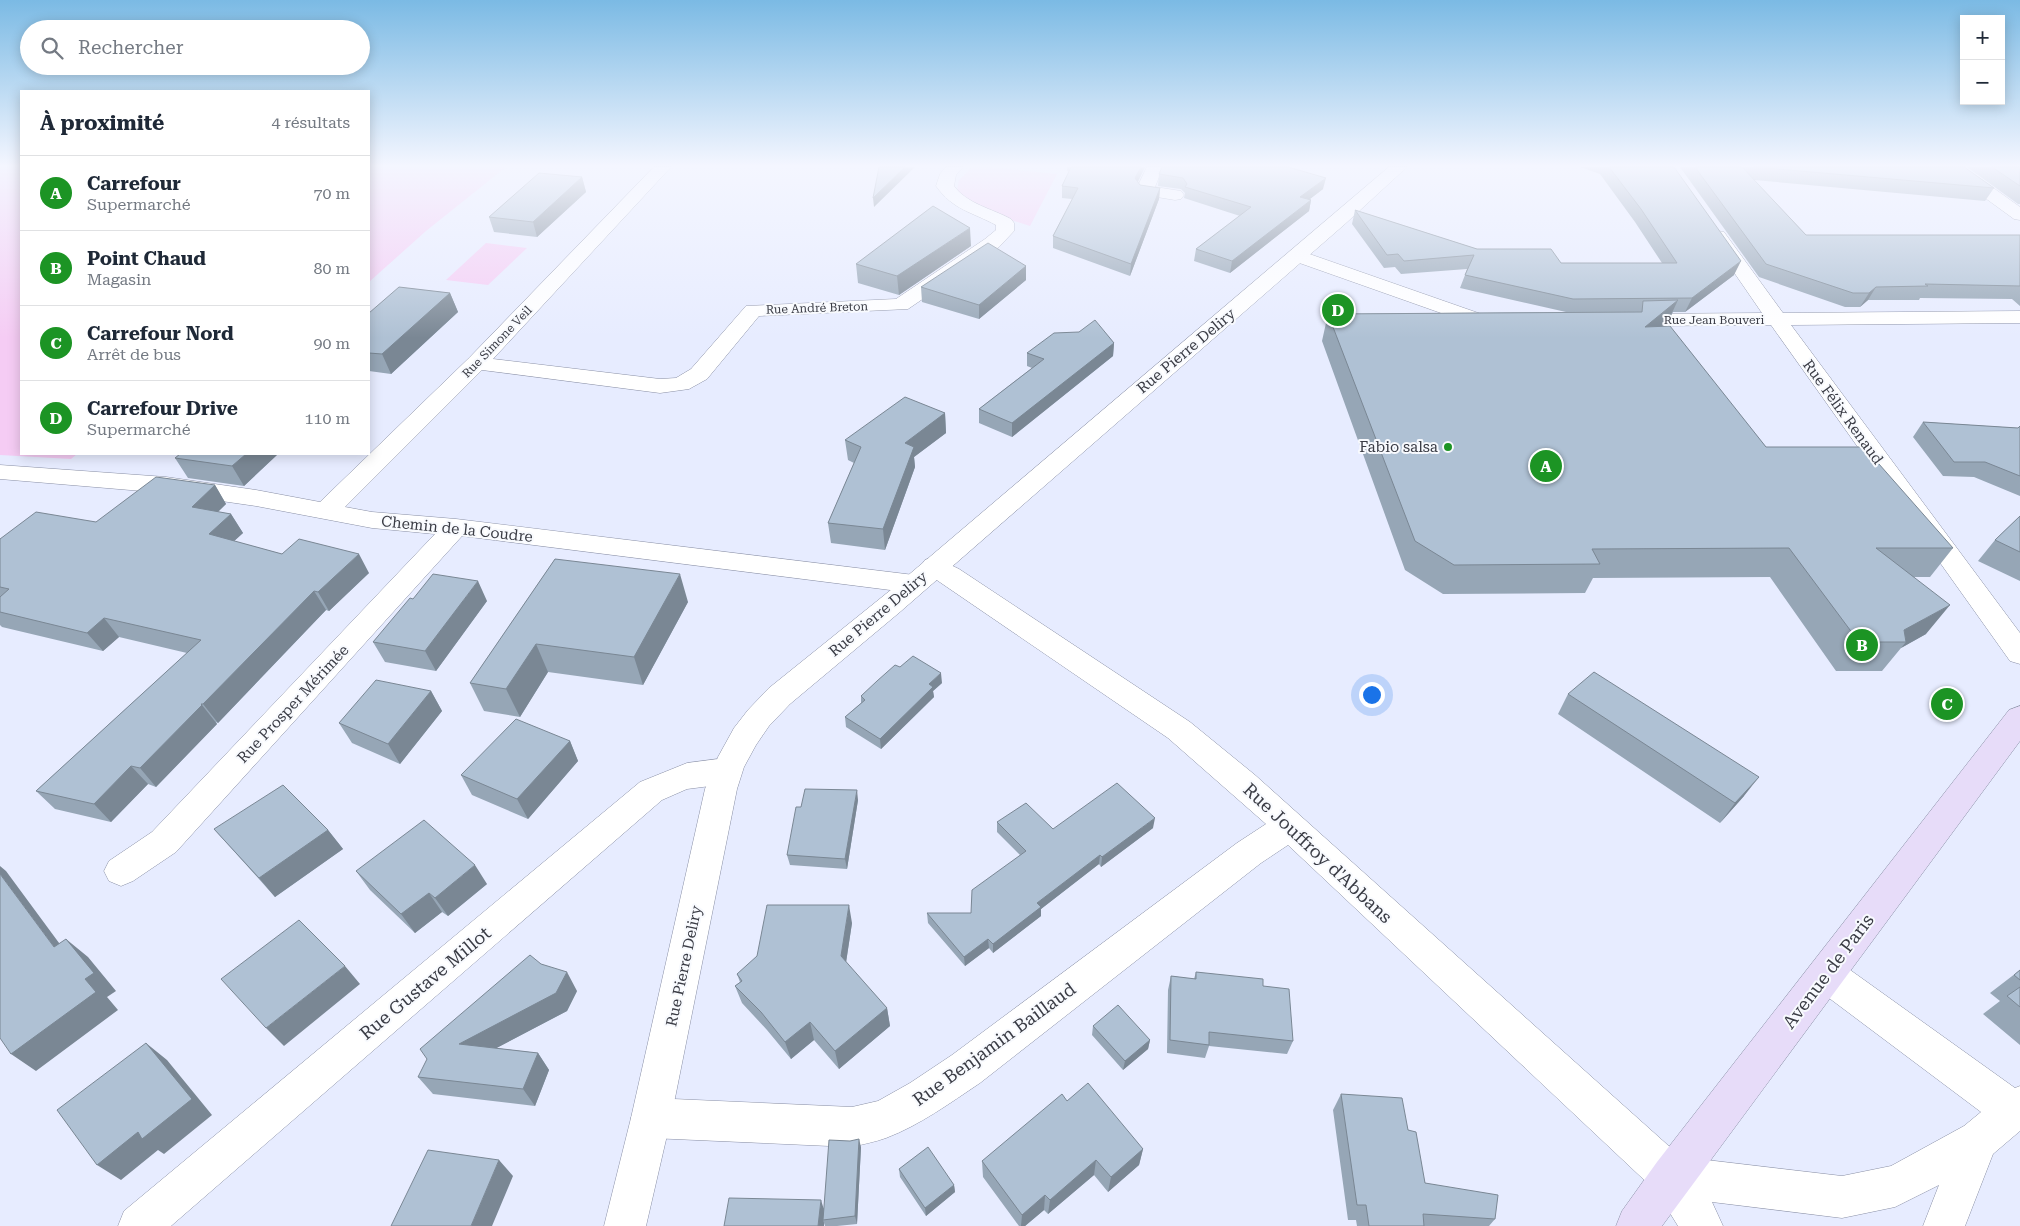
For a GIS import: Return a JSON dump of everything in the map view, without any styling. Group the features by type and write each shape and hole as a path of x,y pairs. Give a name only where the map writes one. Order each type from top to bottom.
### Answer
{"main road":[{"name":"Avenue de Paris","path":"1638,1226 1672,1177 2020,718"}],"street":[{"name":"Rue Simone Veil","path":"325,512 477,363 609,224"},
{"name":"Rue André Breton","path":"477,363 660,386 681,384 699,374 753,310 900,305 992,243 1005,231 1005,224"},
{"name":"Rue Pierre Deliry","path":"625,1226 651,1118 726,771 736,749 767,708 1334,224"},
{"name":"Rue Félix Renaud","path":"1710,224 1834,401 2020,654"},
{"path":"1298,256 1482,321 1511,321"},
{"name":"Rue Jean Bouveri","path":"1609,320 2020,318"},
{"name":"Chemin de la Coudre","path":"0,472 166,485 256,498 372,520 924,575"},
{"name":"Rue Prosper Mérimée","path":"121,871 164,842 456,527"},
{"name":"Rue Jouffroy d'Abbans","path":"924,575 950,575 1179,730 1244,784 1672,1177 1702,1226"},
{"name":"Rue Gustave Millot","path":"139,1226 651,791 670,781 695,773 726,771"},
{"name":"Rue Benjamin Baillaud","path":"651,1118 852,1126 884,1119 924,1097 966,1069 1248,853 1289,826"},
{"path":"1672,1177 1842,1197 1895,1186 1978,1140 2016,1109 1826,974"},
{"path":"1944,1226 1978,1140"}],"shaded area":[{"path":"0,224 20,224 20,455 76,455 71,459 0,455"},
{"path":"370,224 434,224 370,281"},
{"path":"486,243 527,248 488,285 446,280"}],"building":[{"path":"909,224 964,224 970,228 897,276 856,264"},
{"path":"1059,224 1146,224 1131,264 1053,236"},
{"path":"1228,224 1280,224 1232,261 1196,249"},
{"path":"1365,224 1399,224 1477,249 1551,249 1561,263 1677,263 1651,224 1715,224 1741,261 1692,298 1573,299 1465,275 1474,255 1404,261 1398,254 1387,255"},
{"path":"1737,224 1796,224 1806,235 2020,235 2020,286 1925,284 1928,286 1876,287 1869,293 1853,293 1766,264"},
{"path":"988,243 1026,266 979,305 921,287"},
{"path":"399,287 450,293 382,354 370,353 370,312"},
{"path":"1678,300 1645,327 1670,326 1766,447 1864,447 1953,548 1876,548 1950,605 1904,630 1906,642 1859,642 1789,548 1592,549 1600,564 1454,565 1415,541 1328,314 1642,312 1643,301"},
{"path":"1095,320 1114,343 1012,423 979,409 1044,359 1027,353 1054,333 1079,332"},
{"path":"905,397 945,413 905,443 914,447 883,529 828,523 861,447 845,440"},
{"path":"1923,422 2018,428 2020,426 2020,476 1985,462 1954,462"},
{"path":"179,455 245,455 232,466 175,458"},
{"path":"156,477 215,485 192,507 231,514 209,534 282,554 299,539 359,554 318,592 314,591 140,768 131,766 94,804 36,791 201,640 104,618 87,633 0,612 0,597 9,589 0,587 0,539 36,512 96,522"},
{"path":"2020,516 2020,552 1995,540"},
{"path":"555,559 680,574 634,657 536,644 506,689 470,683"},
{"path":"433,574 478,581 425,651 373,642 410,598 413,599"},
{"path":"913,656 941,673 929,684 933,687 880,739 845,717 865,700 861,696 877,681 895,665 900,667"},
{"path":"1594,672 1759,777 1735,803 1568,694"},
{"path":"376,680 431,691 388,744 339,723"},
{"path":"516,719 570,741 517,799 461,775"},
{"path":"1117,783 1155,818 1102,857 1100,855 1037,903 1041,907 993,944 988,939 964,957 927,913 971,913 972,890 1026,851 997,822 1026,803 1053,829"},
{"path":"283,785 328,830 259,878 214,829"},
{"path":"805,789 857,790 845,859 787,855 796,807 801,807"},
{"path":"424,820 475,865 435,898 429,893 401,914 356,871"},
{"path":"0,874 54,947 66,939 94,973 85,979 96,992 11,1054 0,1038"},
{"path":"767,905 849,905 841,956 887,1008 835,1051 810,1022 785,1042 761,1012 735,986 742,981 737,974 757,956"},
{"path":"299,920 345,966 266,1028 221,979"},
{"path":"530,955 541,964 567,972 556,993 459,1044 538,1053 523,1089 418,1077 427,1059 420,1049"},
{"path":"2020,970 2020,980 2014,975"},
{"path":"1196,972 1263,979 1263,986 1289,989 1293,1041 1209,1032 1209,1045 1170,1040 1171,976 1196,979"},
{"path":"2020,987 2020,1007 2007,996"},
{"path":"1118,1005 1150,1040 1125,1061 1093,1026"},
{"path":"146,1043 192,1099 142,1139 138,1132 97,1165 57,1110"},
{"path":"1088,1083 1143,1149 1111,1177 1096,1160 1050,1200 1045,1195 1022,1215 982,1161 1062,1094 1067,1101"},
{"path":"1341,1094 1402,1098 1408,1130 1416,1132 1425,1183 1498,1195 1495,1219 1423,1214 1424,1226 1369,1226 1366,1205 1357,1205"},
{"path":"859,1139 855,1216 823,1220 829,1140 850,1141"},
{"path":"928,1147 954,1185 925,1208 899,1169"},
{"path":"428,1150 499,1160 471,1226 391,1226"},
{"path":"729,1198 821,1200 818,1226 724,1226"}],"place":[{"name":"Carrefour Drive","path":"1338,310"},
{"name":"Fabio salsa","path":"1448,447"},
{"name":"Carrefour","path":"1546,466"},
{"name":"Point Chaud","path":"1862,645"},
{"name":"Carrefour Nord","path":"1947,704"}]}
